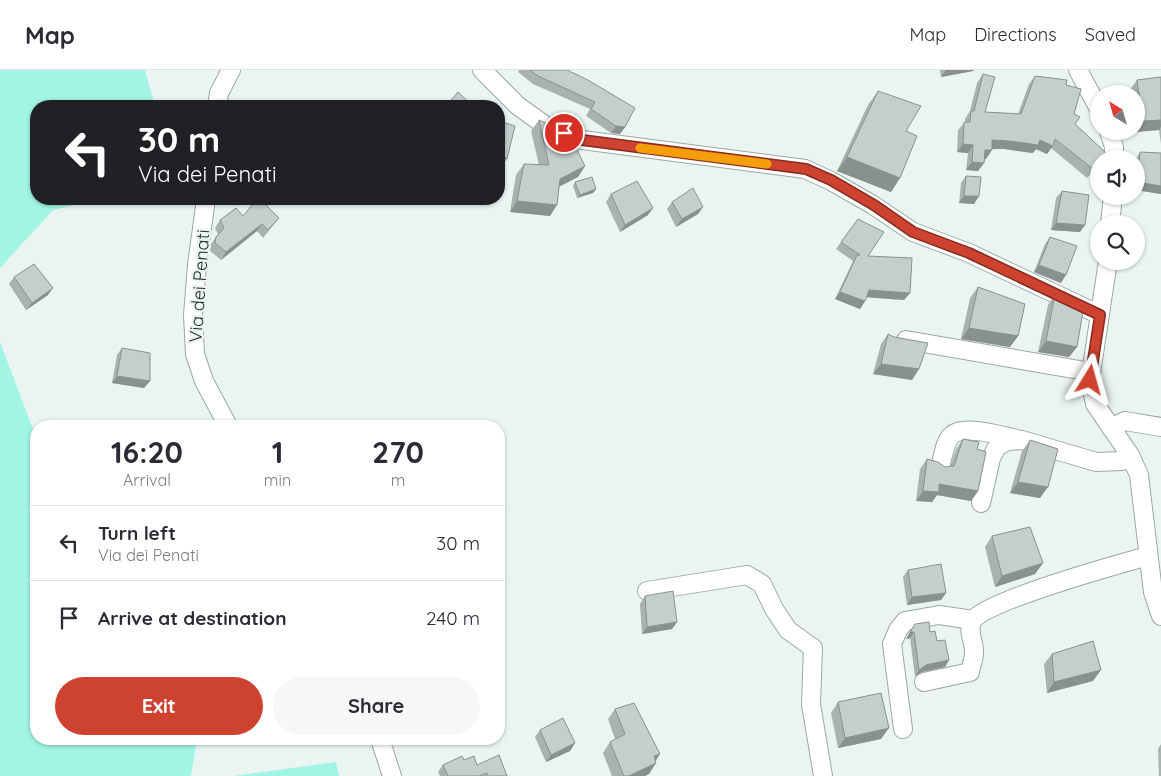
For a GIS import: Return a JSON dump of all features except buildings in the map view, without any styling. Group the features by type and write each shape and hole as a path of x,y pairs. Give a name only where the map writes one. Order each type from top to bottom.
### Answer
{"street":[{"path":"218,100 219,93 231,70"},
{"path":"482,70 518,106 546,126 582,140 806,169 831,180 874,205 913,232 969,253 1100,315"},
{"path":"1078,70 1090,92"},
{"name":"Via dei Penati","path":"205,205 197,265 194,315 195,354 204,381 225,420"},
{"path":"1107,270 1090,380 1095,404 1132,459 1139,475 1153,566 1153,592 1161,616"},
{"path":"888,337 1091,372"},
{"path":"1111,428 1125,421 1161,427"},
{"path":"940,467 946,446 952,434 964,429 1022,440 1096,462 1132,459"},
{"path":"981,503 991,458 997,447 1007,441 1022,440"},
{"path":"924,682 970,672 974,652 970,632 973,620 983,612 1053,584 1153,566"},
{"path":"648,591 747,575 762,584 774,609 788,630 813,648 811,704 823,776"},
{"path":"903,729 892,644 898,630 905,621 939,615 973,620"},
{"path":"382,745 392,776"}],"green space":[{"path":"0,70 145,70 153,100 30,100 30,205 73,205 53,210 0,268"},
{"path":"0,342 30,421 30,745 196,745 191,776 0,776"},
{"path":"336,762 339,776 234,776"}],"slow traffic":[{"path":"640,148 767,164"}],"route":[{"path":"564,133 582,140 806,169 831,180 874,205 913,232 969,253 1100,315 1090,380"}]}
